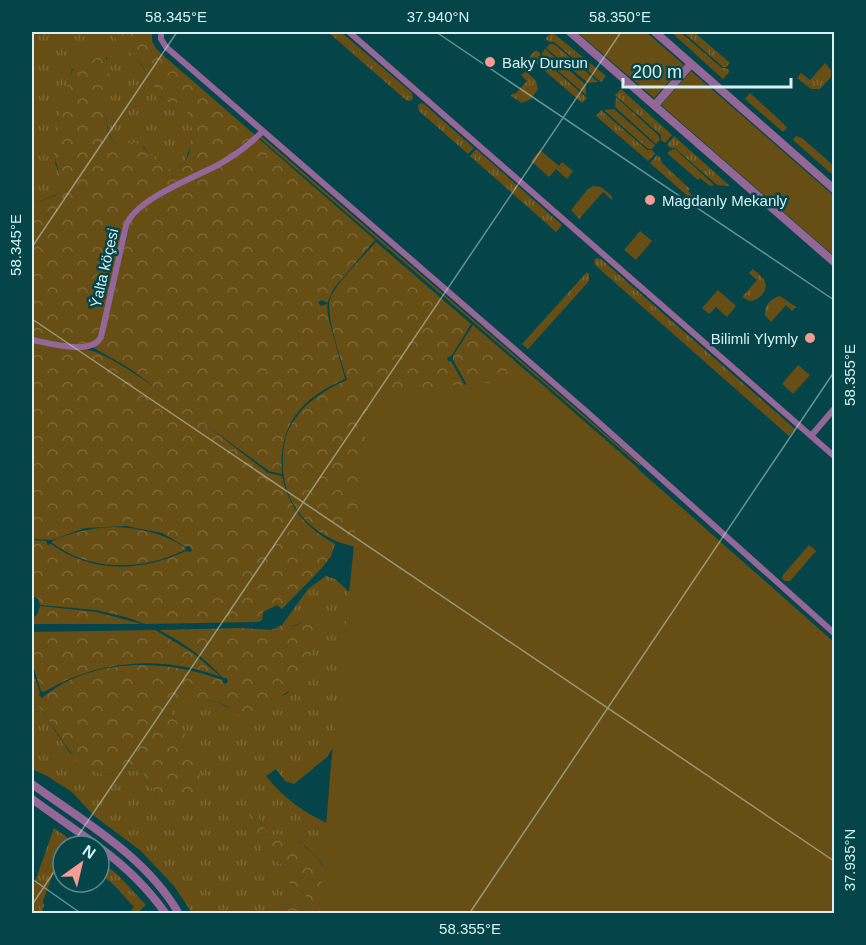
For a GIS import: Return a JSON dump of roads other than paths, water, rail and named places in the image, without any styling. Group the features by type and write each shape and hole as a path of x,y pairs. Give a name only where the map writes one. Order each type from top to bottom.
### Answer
{"street":[{"path":"161,32 161,39 166,47 587,412 834,633"},
{"path":"349,32 834,456"},
{"path":"570,32 834,262"},
{"path":"655,32 834,189"},
{"path":"655,105 691,64"},
{"name":"Ýalta köçesi","path":"32,340 83,348 93,346 98,342 126,226 131,215 145,203 228,159 263,131"},
{"path":"811,436 834,409"},
{"path":"32,784 123,850 148,873 167,895 179,914"},
{"path":"32,799 80,834"},
{"path":"111,857 130,872 166,914"},
{"path":"157,902 167,895"}],"place":[{"name":"Baky Dursun","path":"490,62"},
{"name":"Magdanly Mekanly","path":"650,200"},
{"name":"Bilimli Ylymly","path":"810,338"}]}
